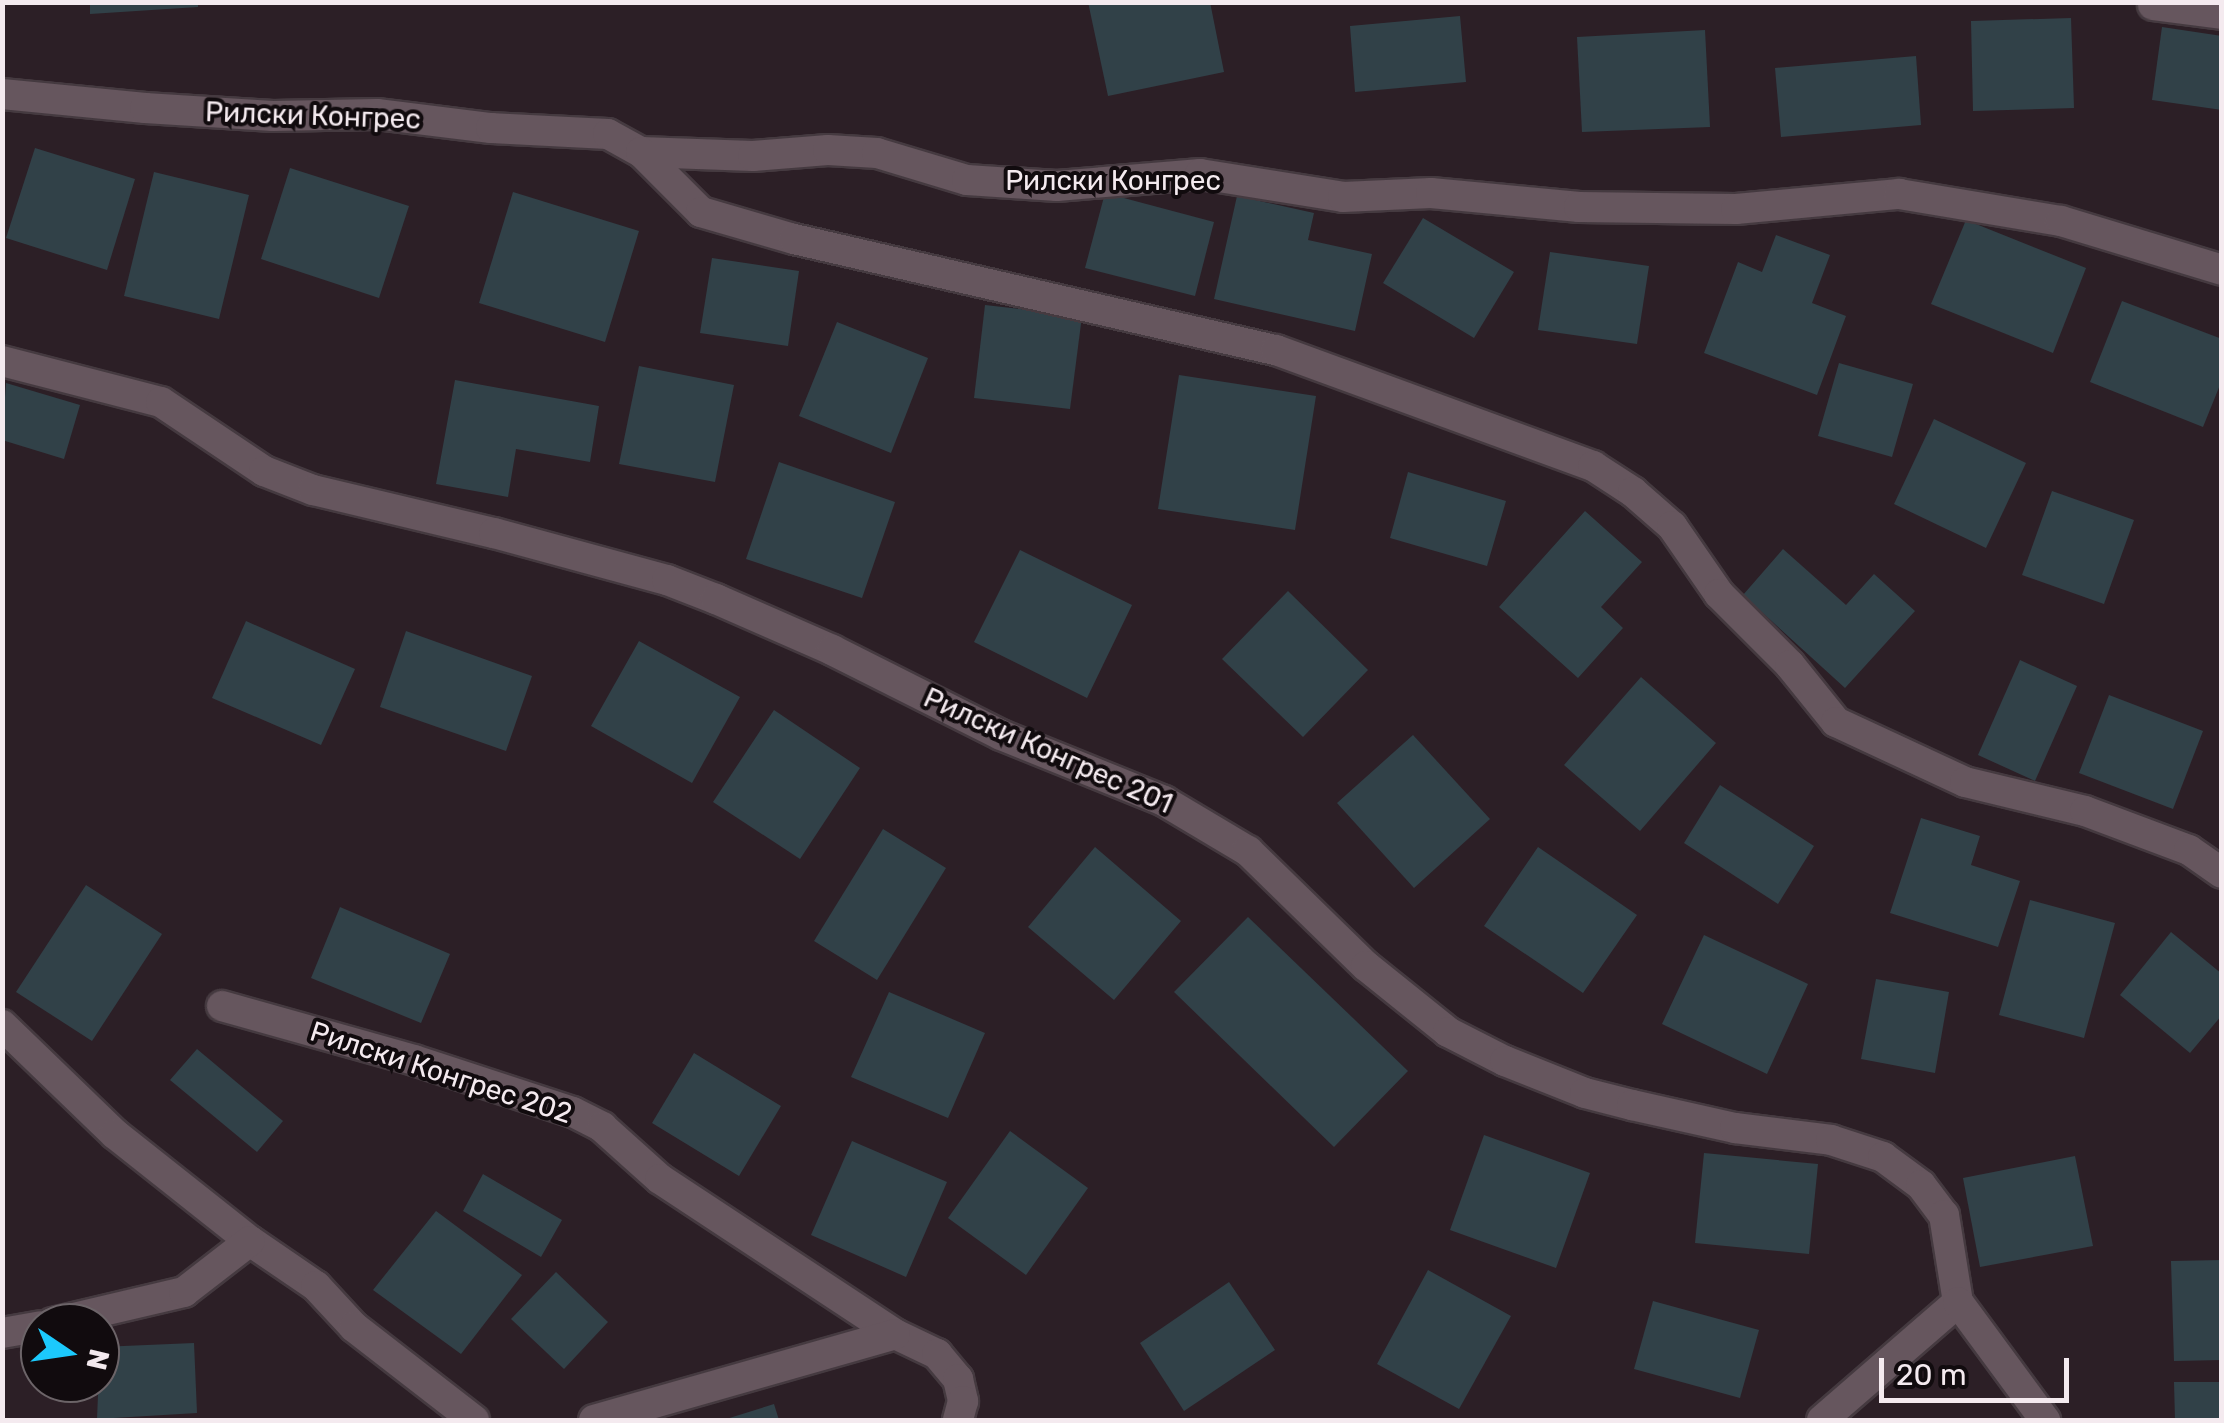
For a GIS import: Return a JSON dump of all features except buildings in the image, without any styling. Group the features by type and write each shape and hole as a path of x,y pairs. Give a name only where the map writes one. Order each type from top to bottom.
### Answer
{"street":[{"path":"2154,5 2222,14"},
{"name":"Рилски Конгрес","path":"2,94 274,116 377,114 491,128 608,134 641,152 753,156 828,150 877,153 967,180 1057,186 1200,174 1343,197 1431,193 1580,207 1736,209 1899,194 2062,222 2222,270"},
{"path":"641,152 701,212 794,239 1276,350 1593,466 1633,492 1672,526 1719,594 1790,665 1836,722 1965,782 2084,812 2189,850 2222,873"},
{"name":"Рилски Конгрес 201","path":"2,361 161,402 264,471 313,490 667,580 832,650 1001,735 1164,801 1248,850 1366,966 1448,1032 1505,1062 1632,1106 1735,1128 1831,1140 1883,1157 1921,1185 1944,1214 1958,1302"},
{"name":"Рилски Конгрес 202","path":"222,1006 414,1060 573,1112 616,1138 660,1178 895,1334 937,1354 958,1379 963,1401 958,1420"},
{"path":"2,1025 115,1134 250,1241 316,1286 354,1327 449,1406 474,1420"},
{"path":"120,1307 184,1292 250,1241"},
{"path":"1822,1420 1958,1302 2045,1420"},
{"path":"594,1420 895,1334"}]}
